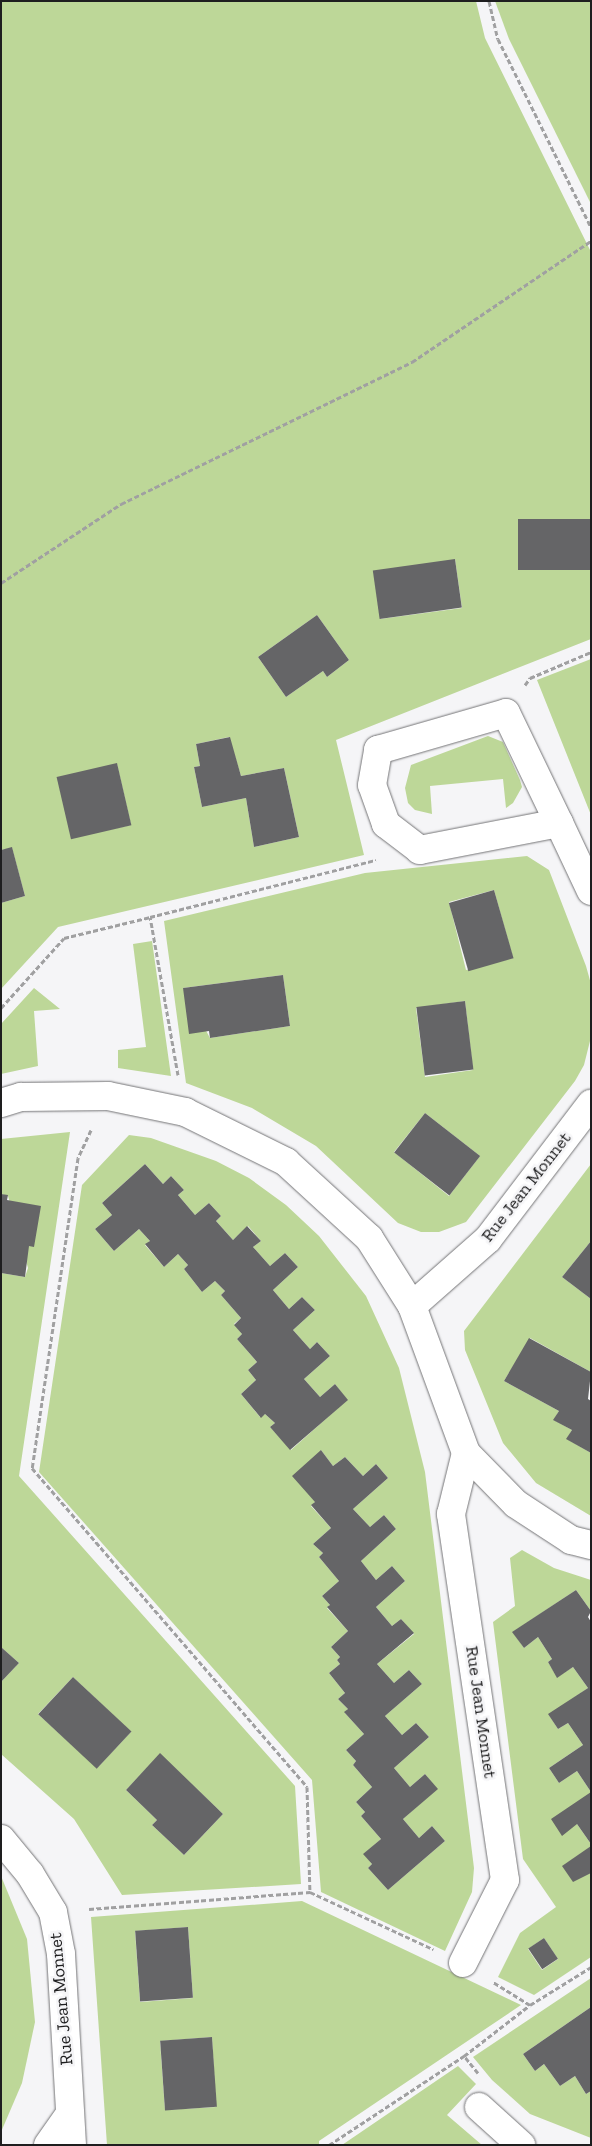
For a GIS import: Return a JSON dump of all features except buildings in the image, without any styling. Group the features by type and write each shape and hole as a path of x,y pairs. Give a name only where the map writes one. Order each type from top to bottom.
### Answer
{"street":[{"path":"559,823 420,850 386,824 372,785 378,750 506,713 559,823 591,891"},
{"path":"1,1103 21,1096 108,1096 184,1112 286,1162 369,1238 412,1306 466,1453 516,1504 571,1540 591,1546"},
{"name":"Rue Jean Monnet","path":"412,1306 488,1239 591,1104"},
{"name":"Rue Jean Monnet","path":"463,1963 506,1880 451,1514 466,1453"},
{"name":"Rue Jean Monnet","path":"1,1839 30,1874 53,1912 61,1954 72,2145"},
{"path":"479,2107 521,2145"},
{"path":"48,2145 69,2115"}],"path":[{"path":"489,1 498,39 591,227"},
{"path":"1,583 121,504 412,362 591,241"},
{"path":"506,713 530,678 591,652"},
{"path":"1,1008 64,938 420,850"},
{"path":"150,917 184,1112"},
{"path":"108,1096 78,1158 32,1468 307,1787 310,1892"},
{"path":"53,1912 310,1892 463,1963 530,2006"},
{"path":"329,2145 464,2056 530,2006 591,1967"},
{"path":"464,2056 484,2080 479,2107"}],"green space":[{"path":"1,1 476,1 485,38 591,252 591,519 519,526 591,570 591,639 336,740 364,855 58,927 1,989 1,903 25,896 12,848 1,850","holes":["455,559 462,608 380,619","317,615 349,660 327,677 323,671 286,697 258,657","229,737 241,776 284,768 299,837 254,847 246,798 202,807 194,767 200,766 196,744","117,764 131,825 103,831 57,778"]},
{"path":"495,1 591,1 591,204 509,39"},
{"path":"591,659 591,815 537,680"},
{"path":"488,736 503,742 520,780 522,787 513,803 506,808 503,779 430,786 432,814 415,810 408,803 405,788 411,765"},
{"path":"527,856 549,870 586,966 591,984 591,1037 584,1065 575,1081 466,1222 439,1232 421,1232 398,1223 316,1146 252,1108 186,1083 164,921 365,873","holes":["494,890 513,958 466,970 449,902","283,975 290,1026 210,1038 183,988","465,1001 473,1070 425,1077 416,1008","425,1113 480,1156 449,1196 394,1152"]},
{"path":"152,941 171,1076 118,1068 118,1050 146,1047 133,944"},
{"path":"34,988 60,1009 34,1011 38,1066 1,1074 1,1024"},
{"path":"70,1132 19,1476 295,1786 301,1884 122,1895 74,1819 1,1754 1,1682 19,1663 1,1647 1,1273 25,1277 28,1268 8,1196 1,1194 1,1139","holes":["73,1677 131,1732 97,1768 38,1714","160,1754 223,1814 184,1855 152,1825 157,1820 126,1790"]},
{"path":"129,1135 151,1138 216,1161 249,1178 286,1205 319,1236 366,1296 399,1368 425,1472 474,1868 472,1892 445,1951 321,1892 312,1780 39,1472 82,1185","holes":["145,1164 163,1184 171,1176 184,1190 178,1195 195,1215 209,1203 221,1216 216,1221 233,1240 248,1226 261,1241 253,1247 270,1266 285,1253 298,1267 273,1290 289,1309 302,1297 315,1310 293,1330 310,1349 317,1342 330,1356 304,1379 320,1397 335,1384 347,1400 291,1450 270,1427 275,1423 265,1414 260,1417 241,1394 256,1380 248,1370 257,1362 237,1339 242,1334 234,1324 241,1318 221,1295 225,1291 215,1281 202,1292 184,1269 188,1265 178,1254 164,1267 145,1245 150,1241 139,1229 114,1251 95,1229 112,1215 102,1203","321,1450 333,1466 345,1457 363,1476 376,1464 388,1478 353,1509 370,1527 384,1515 396,1529 361,1561 376,1580 392,1566 405,1581 376,1607 392,1626 401,1619 414,1634 377,1664 394,1683 409,1670 422,1684 385,1716 402,1735 416,1723 429,1737 394,1768 410,1787 425,1774 437,1789 403,1819 419,1838 432,1826 445,1841 388,1890 368,1868 372,1864 364,1854 381,1839 361,1816 365,1812 356,1802 372,1787 353,1765 356,1761 346,1750 364,1734 345,1713 348,1709 338,1699 345,1693 329,1673 340,1664 337,1660 340,1657 331,1647 348,1631 327,1608 330,1605 322,1596 339,1581 319,1557 323,1553 313,1544 331,1528 311,1506 315,1502"]},
{"path":"591,1164 591,1241 562,1277 591,1299 591,1372 530,1338 504,1381 559,1411 554,1420 572,1430 567,1439 591,1453 591,1516 536,1483 503,1443 465,1350 464,1331"},
{"path":"522,1550 554,1568 591,1580 591,1611 576,1590 513,1632 524,1648 538,1637 552,1659 548,1662 557,1677 573,1667 588,1688 549,1715 558,1729 568,1723 583,1745 549,1768 559,1783 577,1771 591,1792 577,1824 591,1844 591,1957 534,1995 498,1977 520,1933 556,1907 523,1859 493,1622 515,1606 510,1558","holes":["544,1938 558,1959 542,1970 528,1949"]},
{"path":"1,1876 27,1939 35,2022 22,2083 1,2132"},
{"path":"302,1901 521,2005 319,2141 319,2145 107,2145 91,1917","holes":["188,1927 193,1998 140,2002 135,1931","212,2037 216,2107 165,2110 160,2041"]},
{"path":"591,1978 591,2007 523,2054 535,2071 544,2064 560,2086 575,2076 586,2094 591,2091 591,2138 530,2114 492,2080 473,2057"},
{"path":"458,2066 476,2084 447,2115 482,2145 342,2145"}]}
